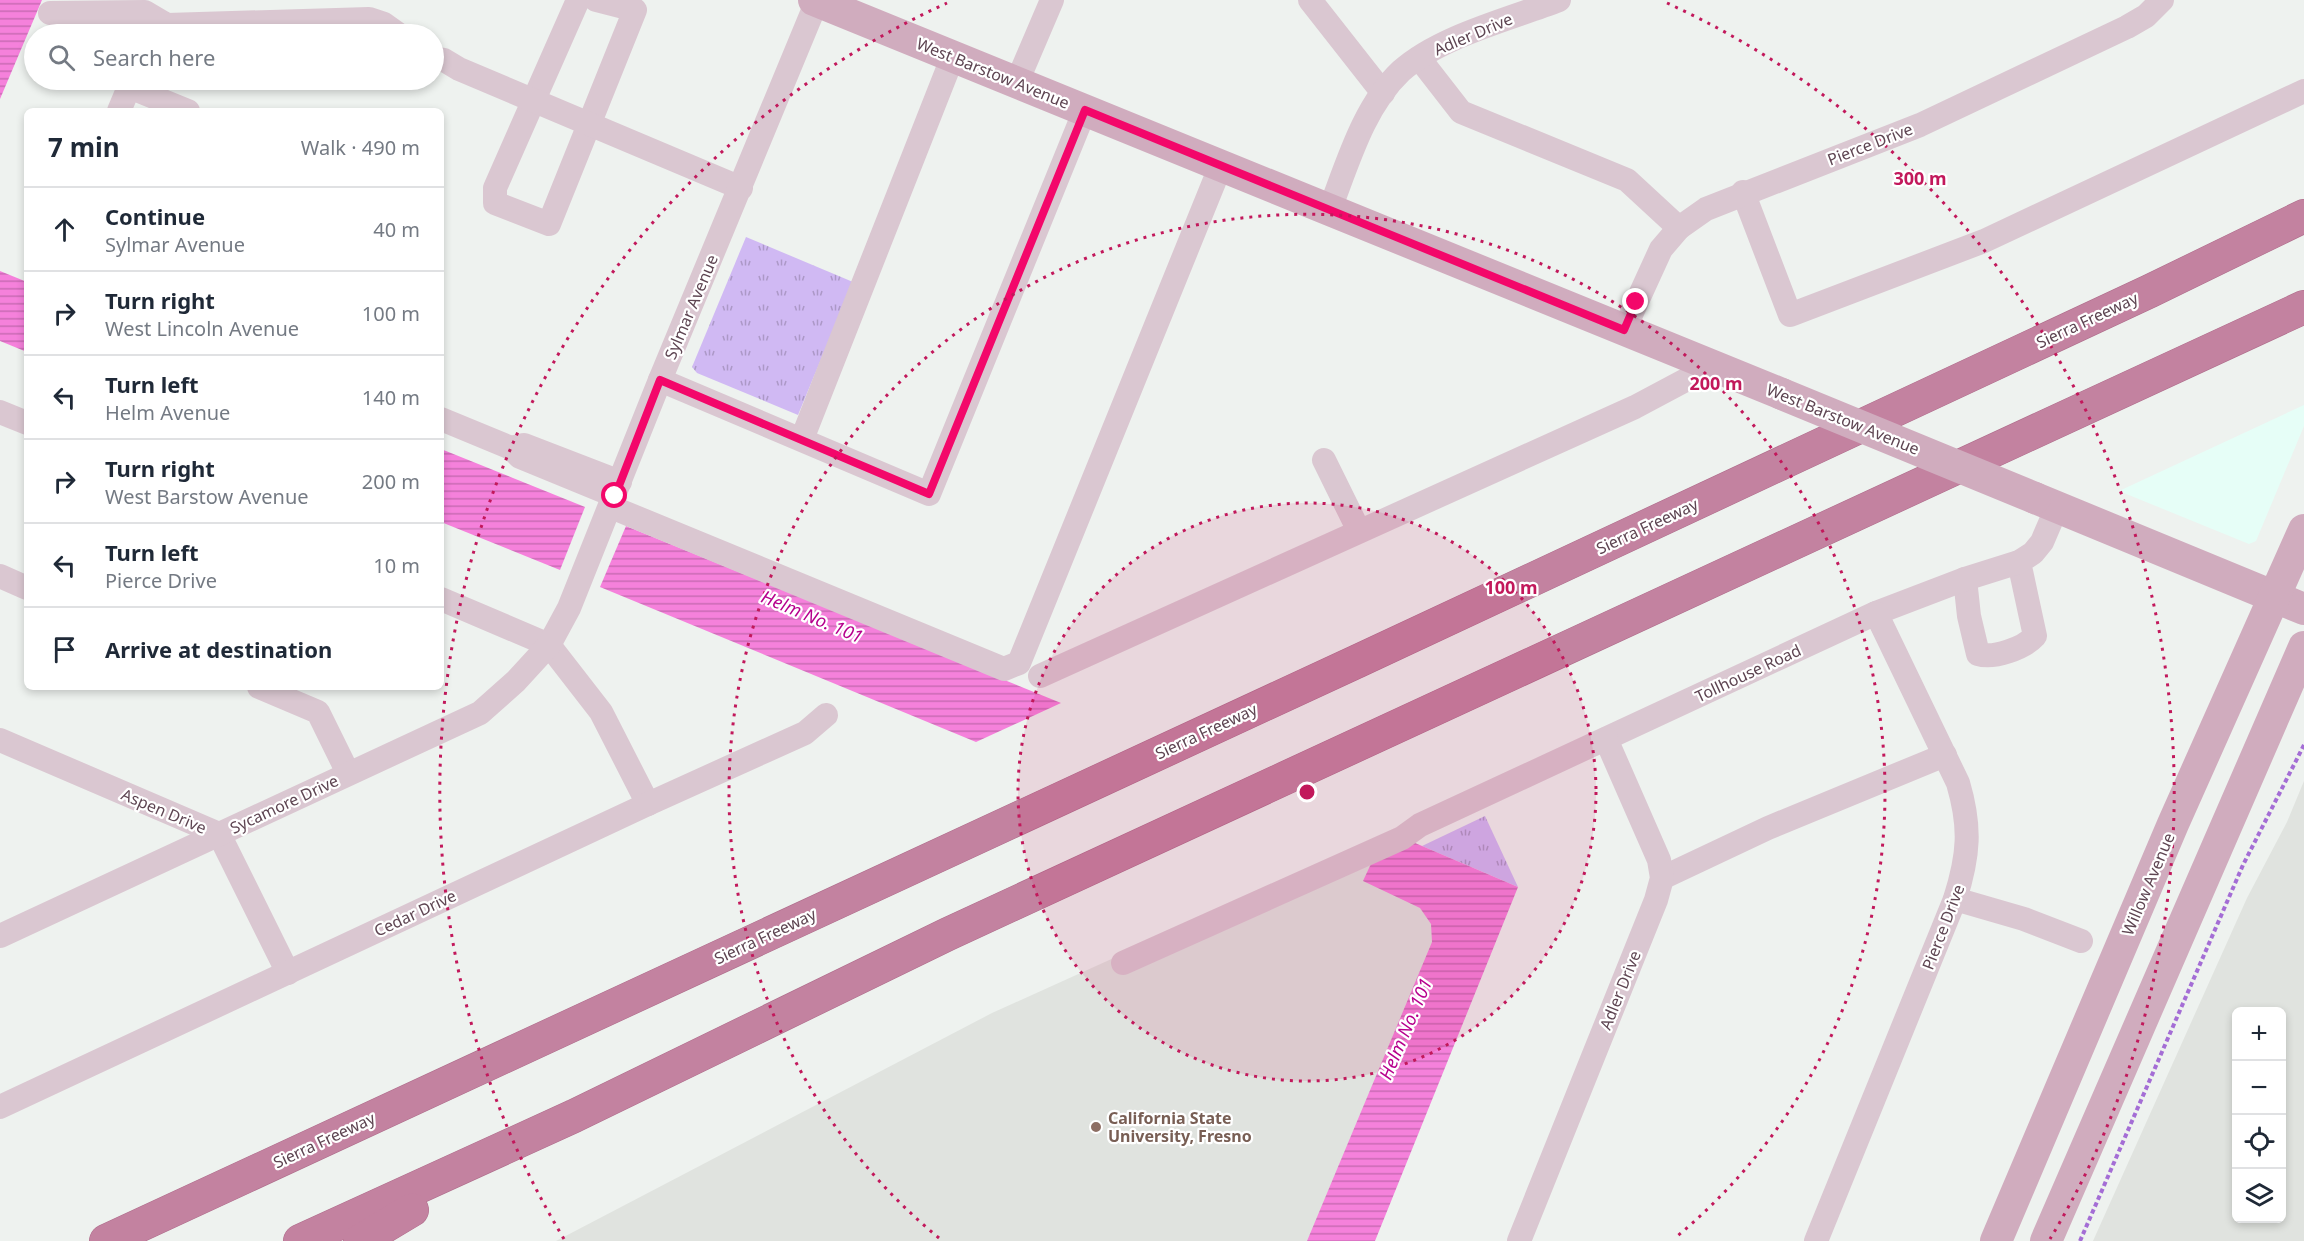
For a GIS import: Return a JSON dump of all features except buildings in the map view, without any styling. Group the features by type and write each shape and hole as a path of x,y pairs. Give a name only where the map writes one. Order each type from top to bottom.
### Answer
{"highway":[{"name":"Sierra Freeway","path":"106,1241 1358,661 2150,291 2304,216"},
{"path":"300,1241 574,1116 948,934 2304,307"},
{"path":"360,1241 574,1116"}],"main road":[{"name":"West Barstow Avenue","path":"816,1 1330,209 2304,609"},
{"name":"Willow Avenue","path":"1995,1241 2173,824 2304,530"},
{"path":"2046,1241 2304,647"}],"street":[{"path":"578,0 495,188 495,203 549,224 635,10 596,0"},
{"path":"1017,82 1052,0"},
{"path":"1310,0 1383,93"},
{"name":"Adler Drive","path":"1330,209 1361,131 1383,93 1401,72 1419,58 1448,42 1559,0"},
{"name":"Pierce Drive","path":"1624,330 1656,258 1679,228 1706,209 1743,192 1920,125 2127,27 2146,16 2162,0"},
{"name":"Sylmar Avenue","path":"549,645 569,608 816,1"},
{"path":"50,13 145,12 156,24"},
{"path":"274,24 369,19 384,24"},
{"path":"802,439 953,56"},
{"path":"1419,58 1461,112 1627,180 1679,228"},
{"path":"444,60 530,107 738,194"},
{"path":"444,77 451,82 530,107"},
{"path":"120,108 127,90"},
{"path":"144,90 182,108"},
{"path":"1743,192 1790,315 1984,241 2304,91"},
{"path":"660,380 929,494 1085,110"},
{"path":"444,420 511,448 519,457 615,495 1004,669 1019,663 1221,165"},
{"path":"1040,676 1635,407 1713,366"},
{"path":"0,412 24,422"},
{"path":"1324,460 1359,531"},
{"name":"Tollhouse Road","path":"1123,963 1402,838 1420,825 1875,614 1965,579 2019,562 2033,553 2042,542 2046,503"},
{"path":"1965,579 1969,616 1978,654 1987,657 2029,643 2036,636 2019,562"},
{"path":"0,576 24,587"},
{"path":"444,600 549,645 601,712 648,804"},
{"name":"Pierce Drive","path":"1816,1241 1955,899 1964,870 1968,840 1966,811 1945,755 1875,614"},
{"name":"Sycamore Drive","path":"0,936 480,713 516,681 549,645"},
{"path":"266,690 318,712 348,773"},
{"name":"Cedar Drive","path":"0,1107 805,733 826,715"},
{"path":"1606,739 1653,842 1662,878 1768,828 1945,755"},
{"name":"Aspen Drive","path":"0,740 219,834 288,973"},
{"name":"Adler Drive","path":"1519,1241 1656,900 1662,878"},
{"path":"1955,899 2024,919 2082,941"}],"path":[{"path":"2080,1241 2243,865 2304,744"}],"shaded area":[{"path":"2304,405 2304,426 2256,541 2249,544 2119,491"},
{"path":"2304,781 2304,1241 2093,1241 2247,898 2287,822"},
{"name":"California State University, Fresno","path":"1390,833 1512,888 1373,1241 556,1241 992,1013"}],"green space":[{"path":"746,237 853,282 798,415 697,373 692,367"},
{"path":"1485,816 1518,887 1422,846"}],"water":[{"path":"0,0 42,0 32,24 24,24 24,42 0,99"},
{"path":"0,271 24,281 24,351 0,341"},
{"path":"444,450 585,507 560,570 444,523"},
{"name":"Helm No. 101","path":"626,526 1061,703 976,742 600,587"},
{"name":"Helm No. 101","path":"1394,834 1518,887 1375,1241 1307,1241 1432,942 1431,924 1420,908 1363,881 1382,840"}],"place":[{"name":"California State University, Fresno","path":"1096,1127"}],"route":[{"path":"615,496 660,380 929,494 1085,110 1624,330 1636,302"}]}
